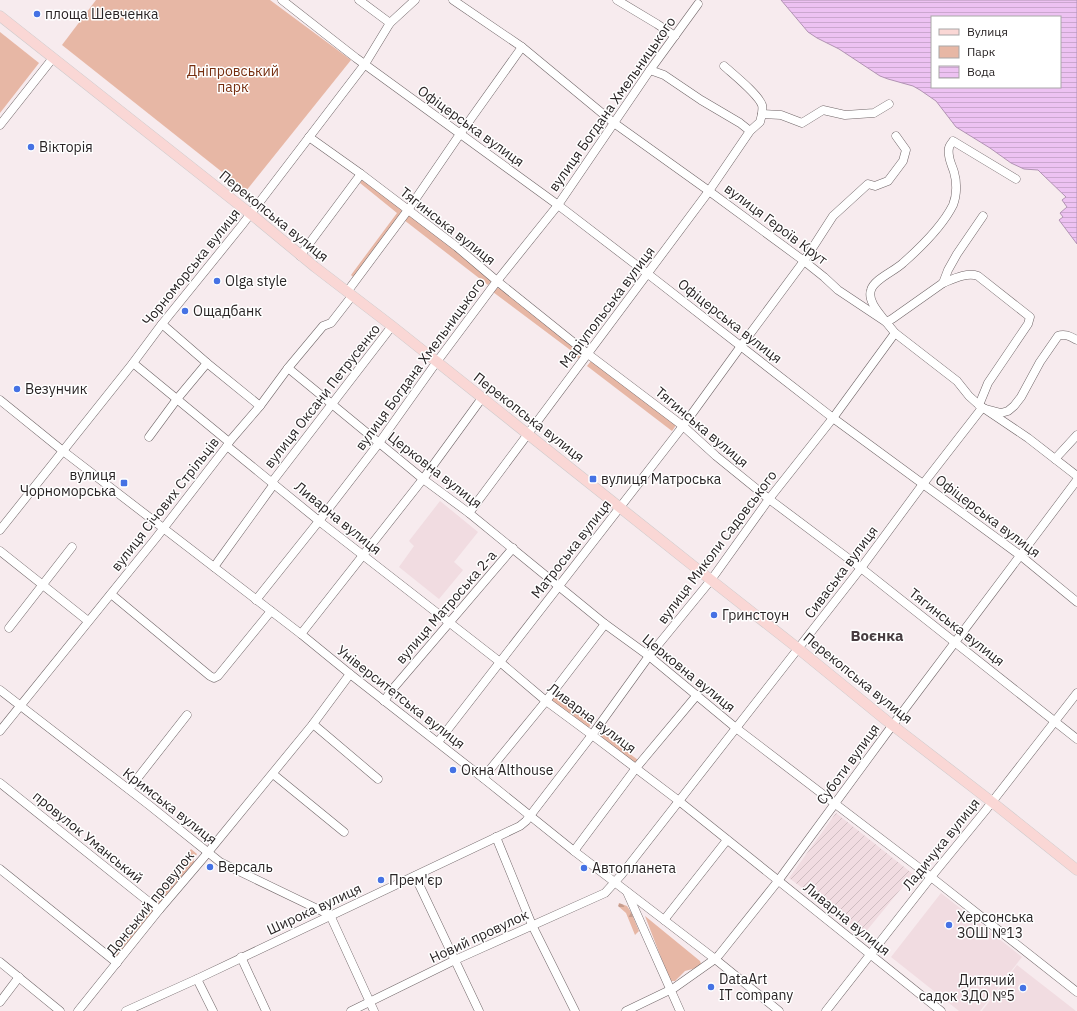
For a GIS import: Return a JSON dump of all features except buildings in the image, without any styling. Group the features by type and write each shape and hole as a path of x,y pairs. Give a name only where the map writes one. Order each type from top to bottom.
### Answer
{"main road":[{"name":"Перекопська вулиця","path":"0,16 250,214 300,256 392,326 1077,870"}],"street":[{"name":"Офіцерська вулиця","path":"282,0 364,64 558,205 833,418 1021,556 1077,602"},
{"path":"359,0 390,23"},
{"name":"Чорноморська вулиця","path":"0,530 250,214 364,64 390,23 415,0"},
{"name":"вулиця Героїв Крут","path":"453,0 522,47 614,123 804,261 838,290 886,322 895,333 957,381 980,407 1028,438 1077,476"},
{"path":"617,0 675,36"},
{"name":"вулиця Богдана Хмельницького","path":"256,600 379,443 497,281 558,205 650,70 698,4"},
{"name":"вулиця Січових Стрільців","path":"0,731 164,528 288,368 322,326 331,322 460,134 522,47"},
{"path":"0,126 53,58"},
{"path":"724,66 760,100 763,106 762,114 781,114 802,123 823,110 845,114 874,113 889,104"},
{"path":"650,70 664,75 701,100 740,122 750,131"},
{"name":"Маріупольська вулиця","path":"469,513 648,274 709,191 750,131 760,122 762,114"},
{"name":"Матроська вулиця","path":"438,742 683,426 804,261 834,216 868,184 875,186 888,181 904,161 906,150 896,136"},
{"name":"Тягинська вулиця","path":"309,137 361,174 457,247 588,354 683,426 716,456 769,499 862,568 1077,739"},
{"path":"983,216 957,254 943,283 886,322 872,301 870,296 871,289 875,283 903,264 942,222 953,204 956,193 956,181 948,148 953,141 1016,179"},
{"path":"300,256 361,174"},
{"name":"Сиваська вулиця","path":"615,882 862,568 980,407 983,392 988,383 1028,324 1030,317 978,276 973,274 967,275 943,283"},
{"path":"162,324 260,406"},
{"name":"вулиця Оксани Петрусенко","path":"214,567 273,483 392,326"},
{"name":"вулиця Миколи Садовського","path":"530,815 592,735 649,656 711,580 769,499 833,418 895,333"},
{"path":"980,407 1001,413 1008,411 1021,397 1040,362 1058,336 1061,334 1077,340"},
{"name":"Ливарна вулиця","path":"133,363 319,521 500,662 546,701 679,801 941,1011"},
{"path":"149,437 177,399 207,363"},
{"name":"Церковна вулиця","path":"288,368 423,479 513,548 605,624 649,656 736,728 931,877 1077,992"},
{"path":"301,634 423,479 482,398"},
{"name":"Університетська вулиця","path":"0,400 301,634 574,851 715,959 778,1011"},
{"path":"1055,459 1077,436"},
{"name":"Суботи вулиця","path":"626,1011 670,990 715,959 778,881 1077,480"},
{"path":"9,628 72,547"},
{"name":"вулиця Матроська 2-а","path":"384,701 449,622 513,548"},
{"path":"0,551 88,621"},
{"path":"111,594 214,678 218,676 271,611"},
{"path":"483,778 546,701 605,624"},
{"name":"Донський провулок","path":"78,1011 159,910 273,774 350,674"},
{"name":"Кримська вулиця","path":"0,690 129,789 220,862 330,915"},
{"name":"Ладичука вулиця","path":"826,1011 1077,693"},
{"path":"574,851 636,768 697,695"},
{"path":"129,789 187,715"},
{"path":"313,724 378,779"},
{"path":"273,774 344,832"},
{"name":"провулок Уманський","path":"0,783 159,910"},
{"name":"Широка вулиця","path":"127,1011 523,824 530,815"},
{"path":"496,837 532,925 575,1011"},
{"path":"664,920 727,840"},
{"path":"0,869 117,963"},
{"path":"415,876 480,1011"},
{"name":"Новий провулок","path":"351,1011 455,960 605,893 615,882"},
{"path":"627,892 680,1011"},
{"path":"330,915 374,1011"},
{"path":"241,957 266,1011"},
{"path":"0,962 60,1011"},
{"path":"0,1002 19,978"},
{"path":"197,979 212,1011"}],"shaded area":[{"path":"440,501 478,532 454,562 463,570 439,599 399,567 414,546 409,541"},
{"path":"836,813 913,874 864,934 789,878"},
{"name":"Херсонська ЗОШ №13","path":"941,893 1022,957 980,1011 959,1011 891,957"},
{"name":"Дитячий садок ЗДО №5","path":"1017,965 1076,1011 982,1011"}],"green space":[{"name":"Дніпровський парк","path":"96,0 270,0 351,60 246,191 62,45"},
{"path":"0,32 39,63 0,113"},
{"path":"363,178 400,207 402,211 401,215 354,278 351,275 397,213 360,183"},
{"path":"409,214 457,249 492,280 488,285 404,220"},
{"path":"497,288 503,289 577,348 581,355 578,359 577,355 493,292"},
{"path":"591,361 677,424 672,431 587,366"},
{"path":"555,695 592,723 588,729 550,701"},
{"path":"601,732 638,760 636,764 598,736"},
{"path":"191,849 197,854 193,860 195,862 159,907 151,900"},
{"path":"178,865 181,870 180,877 164,897 160,898 154,896"},
{"path":"619,903 627,906 631,912 639,931 635,935 626,913 618,906"},
{"path":"149,907 154,911 117,957 111,952"},
{"path":"645,916 700,961 701,964 696,968 685,971 675,981 670,981"}],"water":[{"path":"781,0 1077,0 1077,244 1059,220 1063,217 1060,213 1067,207 1062,200 1066,197 1038,170 1024,169 1011,163 956,127 936,101 920,90 913,86 880,76 839,49 808,32"}],"place":[{"name":"площа Шевченка","path":"37,14"},
{"name":"Вікторія","path":"31,147"},
{"name":"Olga style","path":"217,281"},
{"name":"Ощадбанк","path":"185,311"},
{"name":"Везунчик","path":"17,389"},
{"name":"вулиця Матроська","path":"593,479"},
{"name":"вулиця Чорноморська","path":"124,483"},
{"name":"Гринстоун","path":"714,615"},
{"name":"Окна Althouse","path":"453,770"},
{"name":"Версаль","path":"210,867"},
{"name":"Автопланета","path":"584,868"},
{"name":"Прем'єр","path":"381,880"},
{"name":"Херсонська ЗОШ №13","path":"949,925"},
{"name":"DataArt IT company","path":"711,987"},
{"name":"Дитячий садок ЗДО №5","path":"1023,988"}],"district":[{"name":"Воєнка","path":"877,636"}]}
